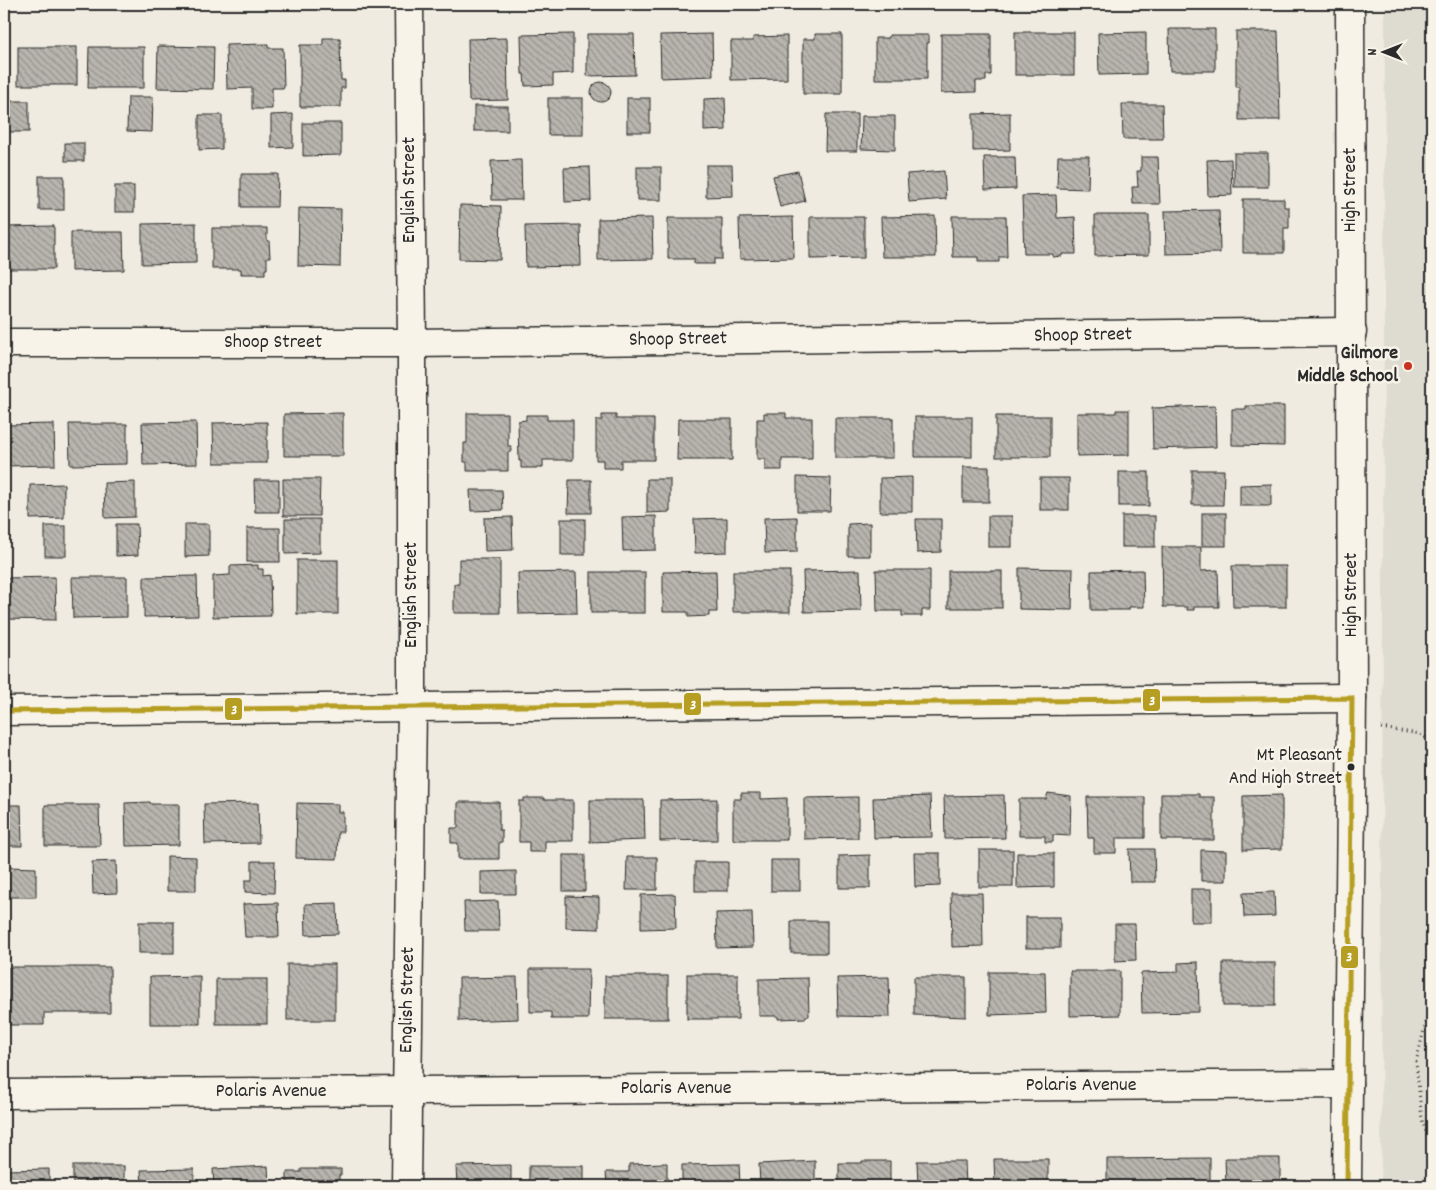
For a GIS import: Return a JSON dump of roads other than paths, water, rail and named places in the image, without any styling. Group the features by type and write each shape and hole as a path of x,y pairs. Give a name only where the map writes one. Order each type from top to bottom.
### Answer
{"street":[{"name":"English Street","path":"406,1186 412,706 412,343 409,4"},
{"name":"High Street","path":"1347,1186 1352,730 1350,4"},
{"name":"Shoop Street","path":"4,343 412,343 1352,332"},
{"path":"4,711 1352,698"},
{"name":"Polaris Avenue","path":"4,1094 1348,1084"}],"place":[{"name":"Gilmore Middle School","path":"1408,366"},
{"name":"Mt Pleasant And High Street","path":"1351,767"}]}
